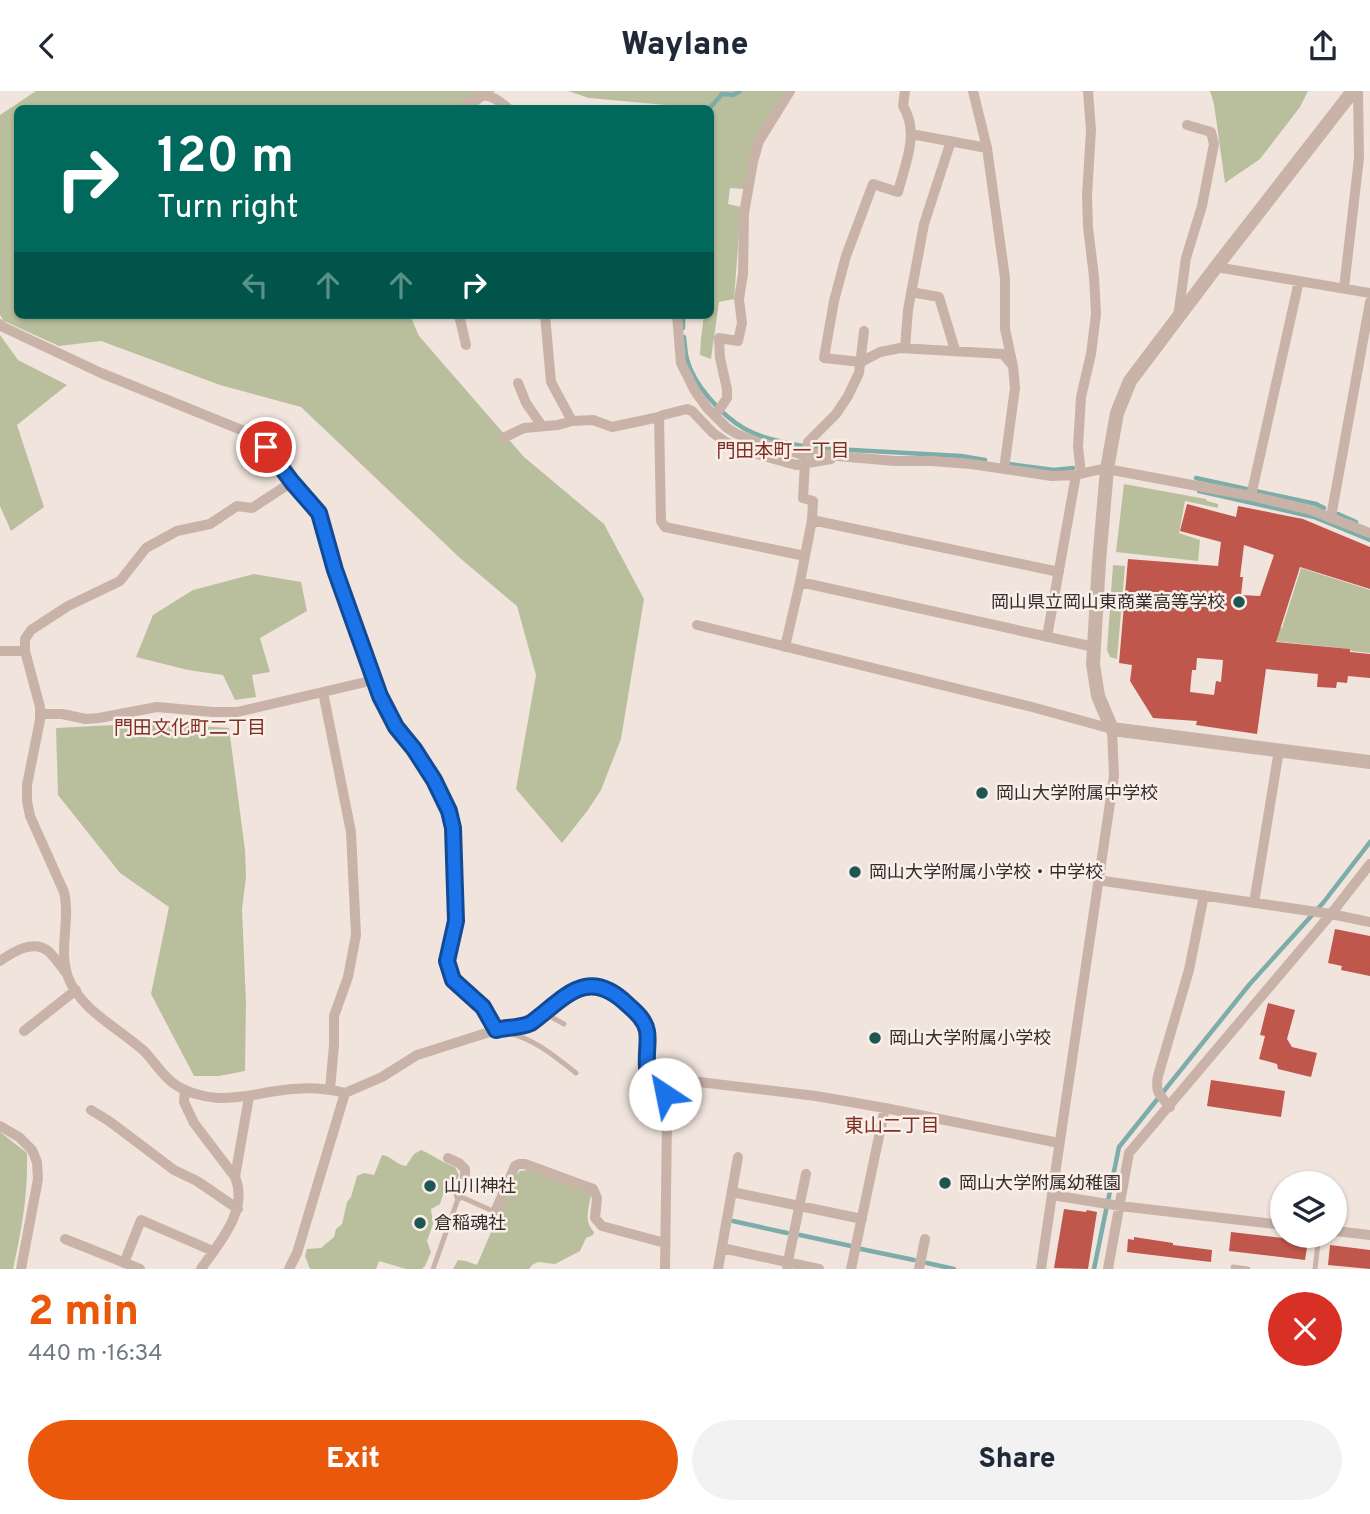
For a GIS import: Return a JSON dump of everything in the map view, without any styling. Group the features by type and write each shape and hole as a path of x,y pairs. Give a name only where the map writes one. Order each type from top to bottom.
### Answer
{"street":[{"path":"718,412 727,398 719,338 738,341 742,323 739,299 743,274 744,213 753,162 759,141 790,91"},
{"path":"905,91 903,106 907,113 911,141 898,192 873,184 846,256 824,358 861,362 880,352 905,348 955,350 1003,354 1013,366"},
{"path":"973,91 987,148 1005,278 1005,329 1016,388 1004,469"},
{"path":"1047,637 1079,474 1081,397 1091,354 1096,314 1087,227 1091,130 1088,91"},
{"path":"1041,1269 1114,776 1112,729 1098,696 1093,664 1107,469 1117,413 1130,381 1216,267 1356,91"},
{"path":"1344,288 1359,158 1356,91"},
{"path":"465,105 474,97 484,94 496,97 505,105"},
{"path":"1178,318 1186,258 1202,206 1214,144 1211,132 1187,125"},
{"path":"911,134 987,148"},
{"path":"905,348 908,310 924,225 951,141"},
{"path":"1216,267 1370,293"},
{"path":"1251,496 1299,281"},
{"path":"911,292 939,297 955,350"},
{"path":"1331,517 1370,302"},
{"path":"459,319 466,345"},
{"path":"545,319 551,382 572,421"},
{"path":"677,319 681,363 695,391 718,412 737,435 754,441 800,454 807,452 829,460 837,456 944,462 1052,476 1107,469 1311,510 1370,533"},
{"path":"0,324 101,373 244,431 266,447 319,513 335,570 380,696 396,727 414,749 449,811 453,828 456,921 447,961 453,980 483,1007 496,1030"},
{"path":"785,647 812,520 813,501 803,498 808,442 836,414 848,396 859,373 864,331"},
{"path":"518,383 526,403 542,426"},
{"path":"503,438 524,428 593,420 612,427 687,409 739,449 796,465 800,465 807,452"},
{"path":"659,417 661,521 665,527 805,556"},
{"path":"68,977 64,956 67,905 64,892 30,816 27,801 27,785 40,707 25,651 25,639 31,630 68,606 120,581 146,548 177,531 210,524 237,506 252,508 292,482"},
{"path":"812,520 1059,572"},
{"path":"800,582 1094,647"},
{"path":"697,625 1112,729 1370,762"},
{"path":"0,651 25,651"},
{"path":"40,714 86,719 157,707 237,712 374,680"},
{"path":"323,692 351,832 356,935 348,977 334,1016 330,1089"},
{"path":"1254,903 1279,750"},
{"path":"1108,1269 1117,1205 1129,1153 1164,1100 1370,864"},
{"path":"1097,880 1326,913 1370,922"},
{"path":"1164,1100 1156,1088 1158,1076 1189,970 1204,895"},
{"path":"0,961 15,951 28,947 40,947 48,951 84,1001 144,1051 171,1082 199,1095 218,1098 249,1097 278,1091 330,1089 345,1093 382,1077 417,1055 496,1030 527,1025 578,988 593,986 613,992 646,1025 649,1076 653,1083 662,1087 665,1092 665,1269"},
{"path":"24,1031 76,990"},
{"path":"649,1076 817,1096 1059,1143"},
{"path":"185,1090 184,1101 194,1123 235,1177 239,1187 238,1209 201,1269"},
{"path":"289,1269 297,1253 345,1093"},
{"path":"235,1177 249,1097"},
{"path":"851,1269 885,1108"},
{"path":"91,1110 174,1170 197,1181 238,1209"},
{"path":"0,1126 19,1136 32,1150 37,1162 38,1179 21,1269"},
{"path":"718,1269 738,1157"},
{"path":"448,1158 465,1169 465,1179 459,1196"},
{"path":"495,1212 515,1166 521,1163 593,1189 597,1198 595,1218 602,1226 665,1243"},
{"path":"787,1266 806,1174"},
{"path":"732,1192 862,1219"},
{"path":"1052,1195 1270,1223"},
{"path":"124,1263 141,1220 213,1251"},
{"path":"1347,1232 1370,1235"},
{"path":"65,1239 140,1269"},
{"path":"919,1269 925,1239"},
{"path":"722,1248 787,1266 818,1269"}],"lane":[{"path":"544,1013 564,1024"},
{"path":"496,1030 527,1039 576,1073"},
{"path":"433,1269 459,1196 495,1212"},
{"path":"1315,1269 1317,1248"},
{"path":"1233,1267 1248,1269"}],"green space":[{"path":"36,91 495,91 479,105 15,105"},
{"path":"568,91 787,91 756,140 744,189 730,188 728,204 741,207 734,299 719,302 711,359 700,355 703,319 714,319 714,105 666,105 589,98"},
{"path":"1210,91 1308,91 1300,107 1260,159 1225,183"},
{"path":"14,106 14,319 412,319 419,336 524,457 604,524 644,599 621,739 601,790 562,843 516,789 536,675 517,606 461,559 301,407 220,385 101,341 59,346 4,321 0,315 0,115"},
{"path":"0,335 18,360 67,385 17,425 44,507 11,531 0,506"},
{"path":"1124,484 1206,499 1218,504 1218,508 1185,501 1179,533 1200,540 1198,561 1116,552"},
{"path":"1113,565 1125,566 1117,659 1110,657 1107,650"},
{"path":"1301,568 1370,590 1370,653 1273,641 1274,627 1282,628"},
{"path":"254,574 301,582 307,611 260,638 270,672 252,675 256,697 235,700 223,675 188,670 136,657 153,615 193,590"},
{"path":"153,723 229,728 245,850 246,877 242,909 246,1003 245,1071 219,1076 194,1076 151,994 169,907 120,873 58,795 56,728"},
{"path":"0,1132 27,1153 24,1211 13,1269 0,1269"},
{"path":"421,1150 455,1167 459,1175 455,1187 445,1188 440,1204 431,1209 433,1224 427,1241 431,1252 425,1266 422,1269 406,1269 379,1261 376,1269 310,1269 305,1256 307,1249 321,1248 334,1237 336,1229 342,1224 357,1176 364,1173 374,1175 382,1155 406,1166 414,1154"},
{"path":"527,1170 588,1191 591,1194 588,1218 593,1235 586,1238 580,1251 555,1264 538,1262 529,1269 453,1269 458,1260 477,1265 515,1176 520,1171"}],"building":[{"path":"1187,504 1236,517 1238,506 1303,519 1370,547 1370,589 1300,567 1276,642 1350,649 1350,652 1370,654 1370,678 1348,676 1347,683 1337,682 1336,688 1317,687 1318,674 1266,669 1257,734 1196,725 1197,721 1153,718 1130,681 1132,665 1119,663 1128,559 1218,566 1221,542 1180,531","holes":["1244,545 1274,555 1260,596 1241,595","1197,658 1223,660 1221,682 1216,681 1214,695 1190,692 1192,670 1196,670"]},
{"path":"1335,929 1370,936 1370,976 1341,970 1342,966 1328,963"},
{"path":"1268,1003 1295,1010 1287,1039 1292,1047 1317,1053 1311,1077 1278,1069 1277,1064 1259,1059 1265,1036 1260,1035"},
{"path":"1211,1080 1285,1091 1281,1117 1207,1106"},
{"path":"1064,1209 1097,1212 1088,1269 1054,1268"},
{"path":"1231,1232 1270,1237 1270,1248 1307,1248 1305,1260 1229,1251"},
{"path":"1134,1237 1212,1250 1211,1262 1127,1252 1128,1239 1134,1240"},
{"path":"1330,1248 1370,1250 1370,1269 1328,1265"}],"waterway":[{"path":"712,105 722,94 733,95 740,91"},
{"path":"683,319 683,328"},
{"path":"684,337 687,359 695,379 727,416 759,435 807,447"},
{"path":"816,448 961,456 985,460"},
{"path":"1009,464 1054,470 1073,468"},
{"path":"1196,478 1324,508"},
{"path":"1199,491 1314,517 1370,540"},
{"path":"1338,514 1356,522"},
{"path":"1094,1269 1119,1147 1249,985 1323,903 1370,842"},
{"path":"733,1221 787,1233"},
{"path":"800,1235 851,1246"},
{"path":"861,1249 914,1260"},
{"path":"927,1263 954,1269"}],"place":[{"name":"岡山県立岡山東商業高等学校","path":"1239,602"},
{"name":"岡山大学附属中学校","path":"982,793"},
{"name":"岡山大学附属小学校・中学校","path":"855,872"},
{"name":"岡山大学附属小学校","path":"875,1038"},
{"name":"岡山大学附属幼稚園","path":"945,1183"},
{"name":"山川神社","path":"430,1186"},
{"name":"倉稲魂社","path":"420,1223"}],"district":[{"name":"門田本町一丁目","path":"783,450"},
{"name":"門田文化町二丁目","path":"190,727"},
{"name":"東山二丁目","path":"892,1125"}],"route":[{"path":"266,447 319,513 335,570 380,696 396,727 434,780 449,811 453,828 456,921 447,961 453,980 483,1007 496,1030 531,1023 578,988 593,986 613,992 646,1025 649,1076 653,1083 663,1088 665,1094"}]}
